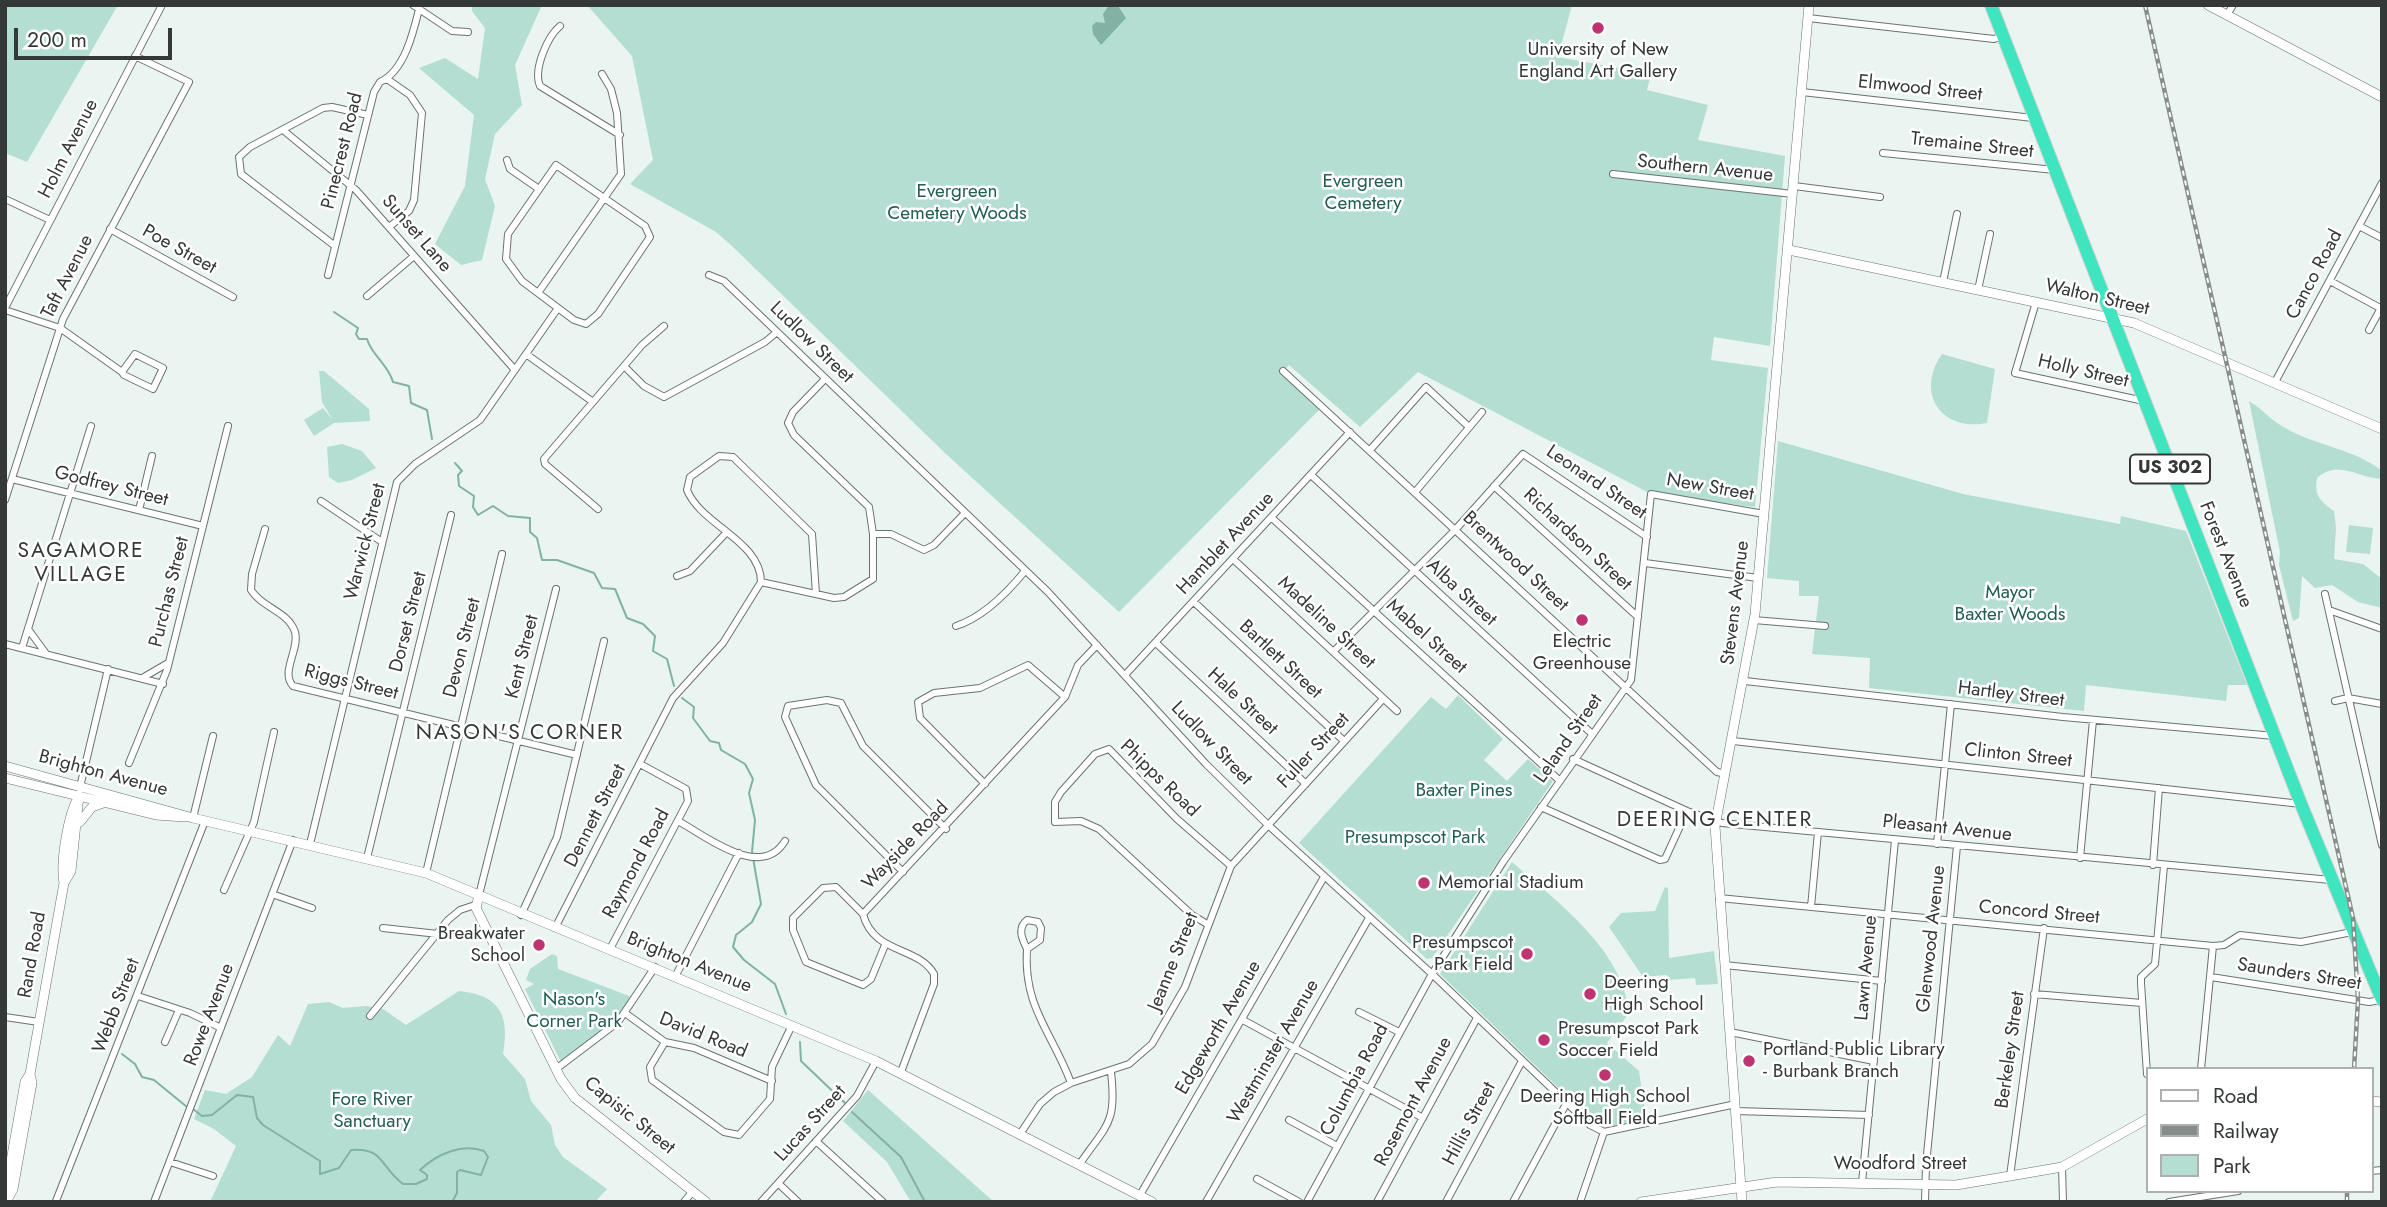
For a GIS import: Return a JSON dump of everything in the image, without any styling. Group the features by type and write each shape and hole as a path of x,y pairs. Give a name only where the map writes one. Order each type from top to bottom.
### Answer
{"highway":[{"name":"Forest Avenue","path":"1991,5 2301,804 2382,1000"}],"main road":[{"name":"Stevens Avenue","path":"1742,1202 1715,821 1745,681 1754,620 1809,5"},
{"path":"2208,5 2382,97"},
{"name":"Walton Street","path":"1789,250 2112,317 2149,328 2382,429"},
{"name":"Brighton Avenue","path":"5,766 80,791 104,803 156,815 192,818"},
{"name":"Brighton Avenue","path":"5,778 80,791 426,873 521,915 676,975 901,1072 1152,1202"},
{"name":"Rand Road","path":"64,883 71,871 79,824 80,791"},
{"name":"Rand Road","path":"7,1198 6,1189 23,1095 30,1074 64,883 62,870 73,807 80,791"},
{"path":"79,824 92,807 104,803"},
{"path":"475,905 479,895"},
{"name":"Capisic Street","path":"475,905 556,1069 582,1105 706,1202"},
{"name":"Woodford Street","path":"1646,1201 1742,1186 1797,1182 1956,1185 2062,1167 2146,1120"}],"street":[{"name":"Holm Avenue","path":"5,309 162,5"},
{"path":"2227,15 2233,5"},
{"path":"417,7 452,31 468,32"},
{"name":"Pinecrest Road","path":"328,275 376,86 387,79 409,44 417,7"},
{"path":"1808,18 1994,39 2003,36"},
{"path":"560,26 549,40 537,75 540,86 620,135"},
{"name":"Taft Avenue","path":"5,500 60,328 189,82 135,56"},
{"path":"538,293 621,174 620,135 611,89 603,74"},
{"path":"387,79 418,102 423,120 414,200 409,211 389,228"},
{"name":"Elmwood Street","path":"1802,92 2035,118"},
{"path":"335,246 241,174 238,163 242,152 327,107 368,115"},
{"name":"Sunset Lane","path":"283,130 351,185 514,370"},
{"name":"Tremaine Street","path":"1883,153 2057,171"},
{"path":"508,160 510,169 539,189"},
{"path":"555,165 645,226 650,237 591,322 578,322 558,308 515,274 506,259 508,234 539,189 555,165"},
{"name":"Southern Avenue","path":"1613,174 1880,197"},
{"name":"Canco Road","path":"2276,382 2382,183"},
{"path":"5,199 50,220"},
{"path":"1943,282 1957,214"},
{"path":"2359,226 2382,238"},
{"name":"Poe Street","path":"110,229 233,298"},
{"path":"1978,290 1990,234"},
{"path":"367,296 414,256"},
{"name":"Ludlow Street","path":"709,275 724,281 1026,571 1206,764 1267,824 1432,974 1566,1104 1590,1125 1604,1132"},
{"path":"2330,281 2381,308 2369,330"},
{"name":"Holly Street","path":"2036,302 2015,373 2144,401"},
{"name":"Warwick Street","path":"310,844 400,477 415,464 472,427 558,308"},
{"path":"5,309 60,328 122,372 125,377 151,389 163,368 136,354 122,372"},
{"path":"598,509 545,464 544,458 653,333 664,326"},
{"path":"624,366 644,386 664,397 765,342 777,332"},
{"path":"526,354 593,402"},
{"name":"Brentwood Street","path":"1283,371 1626,685 1717,772 1726,774"},
{"path":"816,594 812,534 733,457 723,455 694,473 687,490 694,501 757,562 761,582 816,594 845,597 873,579 873,534 866,503 789,430 790,416 825,379"},
{"path":"1370,450 1426,387 1469,428"},
{"path":"1416,491 1482,412"},
{"path":"22,648 91,426"},
{"name":"Purchas Street","path":"130,763 163,684 228,426"},
{"name":"Hamblet Avenue","path":"1125,675 1350,432"},
{"name":"Leonard Street","path":"1494,486 1520,455 1526,455 1647,537"},
{"path":"139,510 152,456"},
{"name":"Alba Street","path":"1311,475 1591,733"},
{"name":"Godfrey Street","path":"12,479 203,526"},
{"path":"1334,652 1456,529 1494,486"},
{"name":"Richardson Street","path":"1494,486 1638,617"},
{"name":"New Street","path":"1651,494 1764,514"},
{"name":"Leland Street","path":"1432,974 1573,759 1631,680 1651,494"},
{"path":"321,501 382,542"},
{"path":"873,534 891,534 925,550 965,513"},
{"name":"Dorset Street","path":"367,858 451,515"},
{"name":"Mabel Street","path":"1272,518 1559,780"},
{"name":"Riggs Street","path":"265,529 252,574 251,590 264,605 290,621 295,633 289,682 298,688 577,755"},
{"path":"677,576 690,571 726,533"},
{"name":"Devon Street","path":"426,873 502,554"},
{"name":"Madeline Street","path":"1233,559 1397,711"},
{"path":"1645,563 1758,578"},
{"path":"957,626 970,622 986,610 1026,571"},
{"name":"Dennett Street","path":"555,928 673,698 723,643 761,582"},
{"name":"Kent Street","path":"479,895 556,589"},
{"path":"2325,594 2382,845"},
{"name":"Bartlett Street","path":"1194,602 1344,741"},
{"path":"2329,611 2382,629"},
{"path":"1754,620 1825,626"},
{"path":"28,628 47,655"},
{"path":"521,915 554,849 604,640"},
{"name":"Hale Street","path":"1156,643 1306,784"},
{"path":"5,644 144,677 163,684"},
{"name":"Wayside Road","path":"901,1072 934,984 934,974 928,966 885,944 866,925 863,914 946,828 1065,697 1078,665 1097,645"},
{"path":"144,677 168,663"},
{"path":"985,784 920,718 916,707 918,702 934,693 980,688 1028,665 1065,697"},
{"path":"80,791 108,669"},
{"name":"Hartley Street","path":"1745,681 2093,720 2275,736"},
{"name":"Fuller Street","path":"1267,824 1383,698"},
{"path":"2335,701 2348,698 2382,704"},
{"path":"904,872 816,785 785,717 788,706 827,700 841,702 863,746 946,828"},
{"path":"1937,844 1951,704"},
{"path":"2080,858 2093,720"},
{"path":"224,890 259,805 274,732"},
{"path":"192,818 214,736"},
{"name":"Clinton Street","path":"1733,741 2301,804"},
{"name":"Phipps Road","path":"1207,924 1184,908 1099,829 1081,821 1055,822 1055,803 1061,792 1096,754 1109,749 1177,819 1231,866"},
{"name":"Pleasant Avenue","path":"1573,759 1715,821 2331,880"},
{"name":"Raymond Road","path":"610,949 678,821 689,793 681,785 640,764"},
{"path":"2153,864 2159,788"},
{"path":"1541,807 1660,860 1665,859 1687,811"},
{"path":"2374,813 2382,809"},
{"name":"Webb Street","path":"56,1201 93,1099 114,1057 205,821"},
{"path":"678,821 747,857 760,859 773,854 785,841"},
{"name":"Jeanne Street","path":"1020,1134 1040,1104 1071,1083 1111,1072 1135,1061 1157,1038 1180,998 1231,866 1267,824"},
{"path":"1811,907 1818,832"},
{"name":"Rowe Avenue","path":"154,1202 293,840"},
{"name":"Lawn Avenue","path":"1862,1183 1895,840"},
{"name":"Glenwood Avenue","path":"1925,1202 1957,846"},
{"path":"676,975 739,853"},
{"path":"2147,1067 2141,977 2155,964 2164,866"},
{"name":"Edgeworth Avenue","path":"1140,1195 1324,877"},
{"path":"863,914 836,887 822,888 793,918 793,930 806,962 863,985 871,979 885,944"},
{"path":"272,894 312,908"},
{"name":"Concord Street","path":"1719,898 2214,946 2224,945 2240,935 2301,942 2352,932"},
{"path":"370,1016 456,914 475,905"},
{"name":"Westminster Avenue","path":"1206,1202 1369,918"},
{"path":"1027,949 1040,940 1041,928 1038,922 1027,920 1021,934 1027,949 1026,981 1030,999 1058,1048 1071,1083"},
{"path":"383,928 438,934"},
{"name":"Berkeley Street","path":"2010,1176 2044,928"},
{"path":"2201,1067 2214,946"},
{"path":"1724,965 1882,981"},
{"path":"556,1069 606,1032 625,1013 655,967"},
{"name":"Columbia Road","path":"1307,1202 1367,1088 1432,974"},
{"name":"Saunders Street","path":"2211,977 2369,1002 2382,1000"},
{"path":"2034,994 2142,1003"},
{"path":"138,996 220,1028"},
{"path":"165,1042 179,1010"},
{"path":"1359,1012 1398,1032"},
{"name":"David Road","path":"625,1013 665,1042 694,1048 772,1081"},
{"path":"5,1017 39,1022"},
{"name":"Rosemont Avenue","path":"1377,1202 1477,1018"},
{"path":"1243,1020 1423,1118"},
{"path":"665,1042 650,1067 652,1080 729,1135 739,1136 770,1099 772,1068 792,1025"},
{"path":"1730,1032 1874,1061"},
{"name":"Lucas Street","path":"761,1202 857,1096 876,1061"},
{"name":"Hillis Street","path":"1446,1202 1522,1061"},
{"path":"1079,1165 1111,1121 1114,1096 1111,1072"},
{"path":"1513,1202 1566,1104"},
{"path":"1580,1202 1604,1132 1736,1107 1869,1115"},
{"path":"1289,1120 1337,1146"},
{"path":"816,1141 884,1202"},
{"path":"170,1162 213,1176"},
{"path":"2062,1167 2063,1202"},
{"path":"1256,1179 1299,1202"},
{"path":"779,1184 797,1202"},
{"path":"684,1202 693,1191"},
{"path":"2169,1202 2224,1193"}],"green space":[{"path":"5,5 118,5 27,162 5,153"},
{"path":"472,5 542,5 515,65 522,105 495,134 485,179 495,206 482,260 461,265 435,244 465,186 474,115 419,68 445,58 478,79 485,28 472,11"},
{"name":"Evergreen Cemetery","path":"587,5 1572,5 1558,57 1651,74 1647,90 1708,105 1698,140 1785,156 1770,346 1714,337 1711,360 1768,368 1755,507 1651,494 1418,372 1360,427 1289,365 1281,374 1320,409 1119,612 946,454 732,246 716,232 630,184 653,160 632,56"},
{"path":"1942,354 1995,369 1987,423 1957,422 1937,406 1932,395 1931,382"},
{"path":"319,371 324,371 369,409 370,421 334,423 314,436 304,420 323,408 332,419 322,402"},
{"path":"2249,401 2287,429 2360,458 2382,471 2382,479 2333,470 2317,478 2316,489 2319,498 2334,511 2334,559 2363,564 2382,579 2382,608 2358,602 2332,585 2315,588 2302,576 2299,618 2293,621 2279,565 2280,552"},
{"name":"Mayor Baxter Woods","path":"1778,441 1963,494 2120,524 2121,516 2186,531 2247,685 2228,685 2226,701 2086,685 2084,711 1869,688 1870,658 1812,654 1819,596 1799,596 1799,581 1767,578"},
{"path":"342,444 362,451 376,468 352,480 338,483 329,477 327,447"},
{"path":"2349,525 2373,528 2370,554 2346,552"},
{"name":"Presumpscot Park","path":"1458,695 1503,739 1484,760 1507,781 1528,759 1553,781 1432,958 1427,959 1299,843 1431,697 1446,709"},
{"name":"Presumpscot Park","path":"1512,862 1585,928 1615,968 1629,1013 1607,1043 1639,1071 1646,1118 1612,1126 1593,1121 1440,974"},
{"path":"1665,887 1668,888 1669,958 1714,951 1718,984 1696,985 1695,978 1668,980 1667,975 1643,977 1609,927 1621,913 1655,911"},
{"name":"Nason's Corner Park","path":"552,954 557,956 558,969 632,997 619,1017 561,1062 525,989 534,984 526,980 530,969"},
{"name":"Fore River Sanctuary","path":"459,991 484,997 499,1009 505,1028 503,1054 525,1079 531,1101 551,1125 555,1145 563,1157 607,1189 595,1202 210,1202 236,1146 214,1129 194,1119 205,1090 226,1094 252,1077 278,1035 290,1046 308,1004 329,1002 343,1008 366,1006 383,1009 406,1025"},
{"path":"868,1090 994,1202 911,1202 887,1162 843,1121"}],"shaded area":[{"path":"1109,5 1118,6 1126,18 1101,45 1093,34 1092,26 1096,22 1105,23 1103,14"}],"waterway":[{"path":"334,312 358,328 356,334 359,339 367,339 393,382 409,386 411,403 427,410 432,439"},
{"path":"455,463 462,471 458,475 459,486 474,496 473,507 478,515 493,506 508,516 530,518 530,532 537,538 542,560 557,560 594,573 602,588 615,589 627,618 643,624 655,636 653,651 667,659 674,686"},
{"path":"682,698 694,707 693,718 710,741 719,743 721,750 745,764 753,779 749,793 755,820 752,852 761,904 752,922 736,935 733,947 744,960 775,984 786,1014"},
{"path":"800,1042 801,1061 845,1103"},
{"path":"122,1054 135,1064 142,1077 154,1080 187,1107"},
{"path":"193,1109 202,1116 212,1115 237,1095 253,1097 257,1118 263,1125 320,1161 320,1174 339,1168 351,1150 362,1150 376,1155 403,1184 416,1184 427,1179 427,1175 420,1170 450,1151 467,1148 484,1151 488,1157 481,1175 460,1170 457,1172 457,1193 452,1202"},
{"path":"852,1112 901,1157 925,1202"}],"railway":[{"path":"2145,5 2353,918 2358,1000 2354,1067"},
{"path":"2347,1193 2347,1202"}],"place":[{"name":"University of New England Art Gallery","path":"1598,28"},
{"name":"Electric Greenhouse","path":"1582,620"},
{"name":"Memorial Stadium","path":"1424,883"},
{"name":"Breakwater School","path":"539,945"},
{"name":"Presumpscot Park Field","path":"1527,954"},
{"name":"Deering High School","path":"1590,994"},
{"name":"Presumpscot Park Soccer Field","path":"1544,1040"},
{"name":"Portland Public Library - Burbank Branch","path":"1749,1061"},
{"name":"Deering High School Softball Field","path":"1605,1075"}],"district":[{"name":"SAGAMORE VILLAGE","path":"81,564"},
{"name":"NASON'S CORNER","path":"520,734"},
{"name":"DEERING CENTER","path":"1715,821"}],"park label":[{"name":"Evergreen Cemetery Woods","path":"957,203"},
{"name":"Baxter Pines","path":"1464,791"}]}
